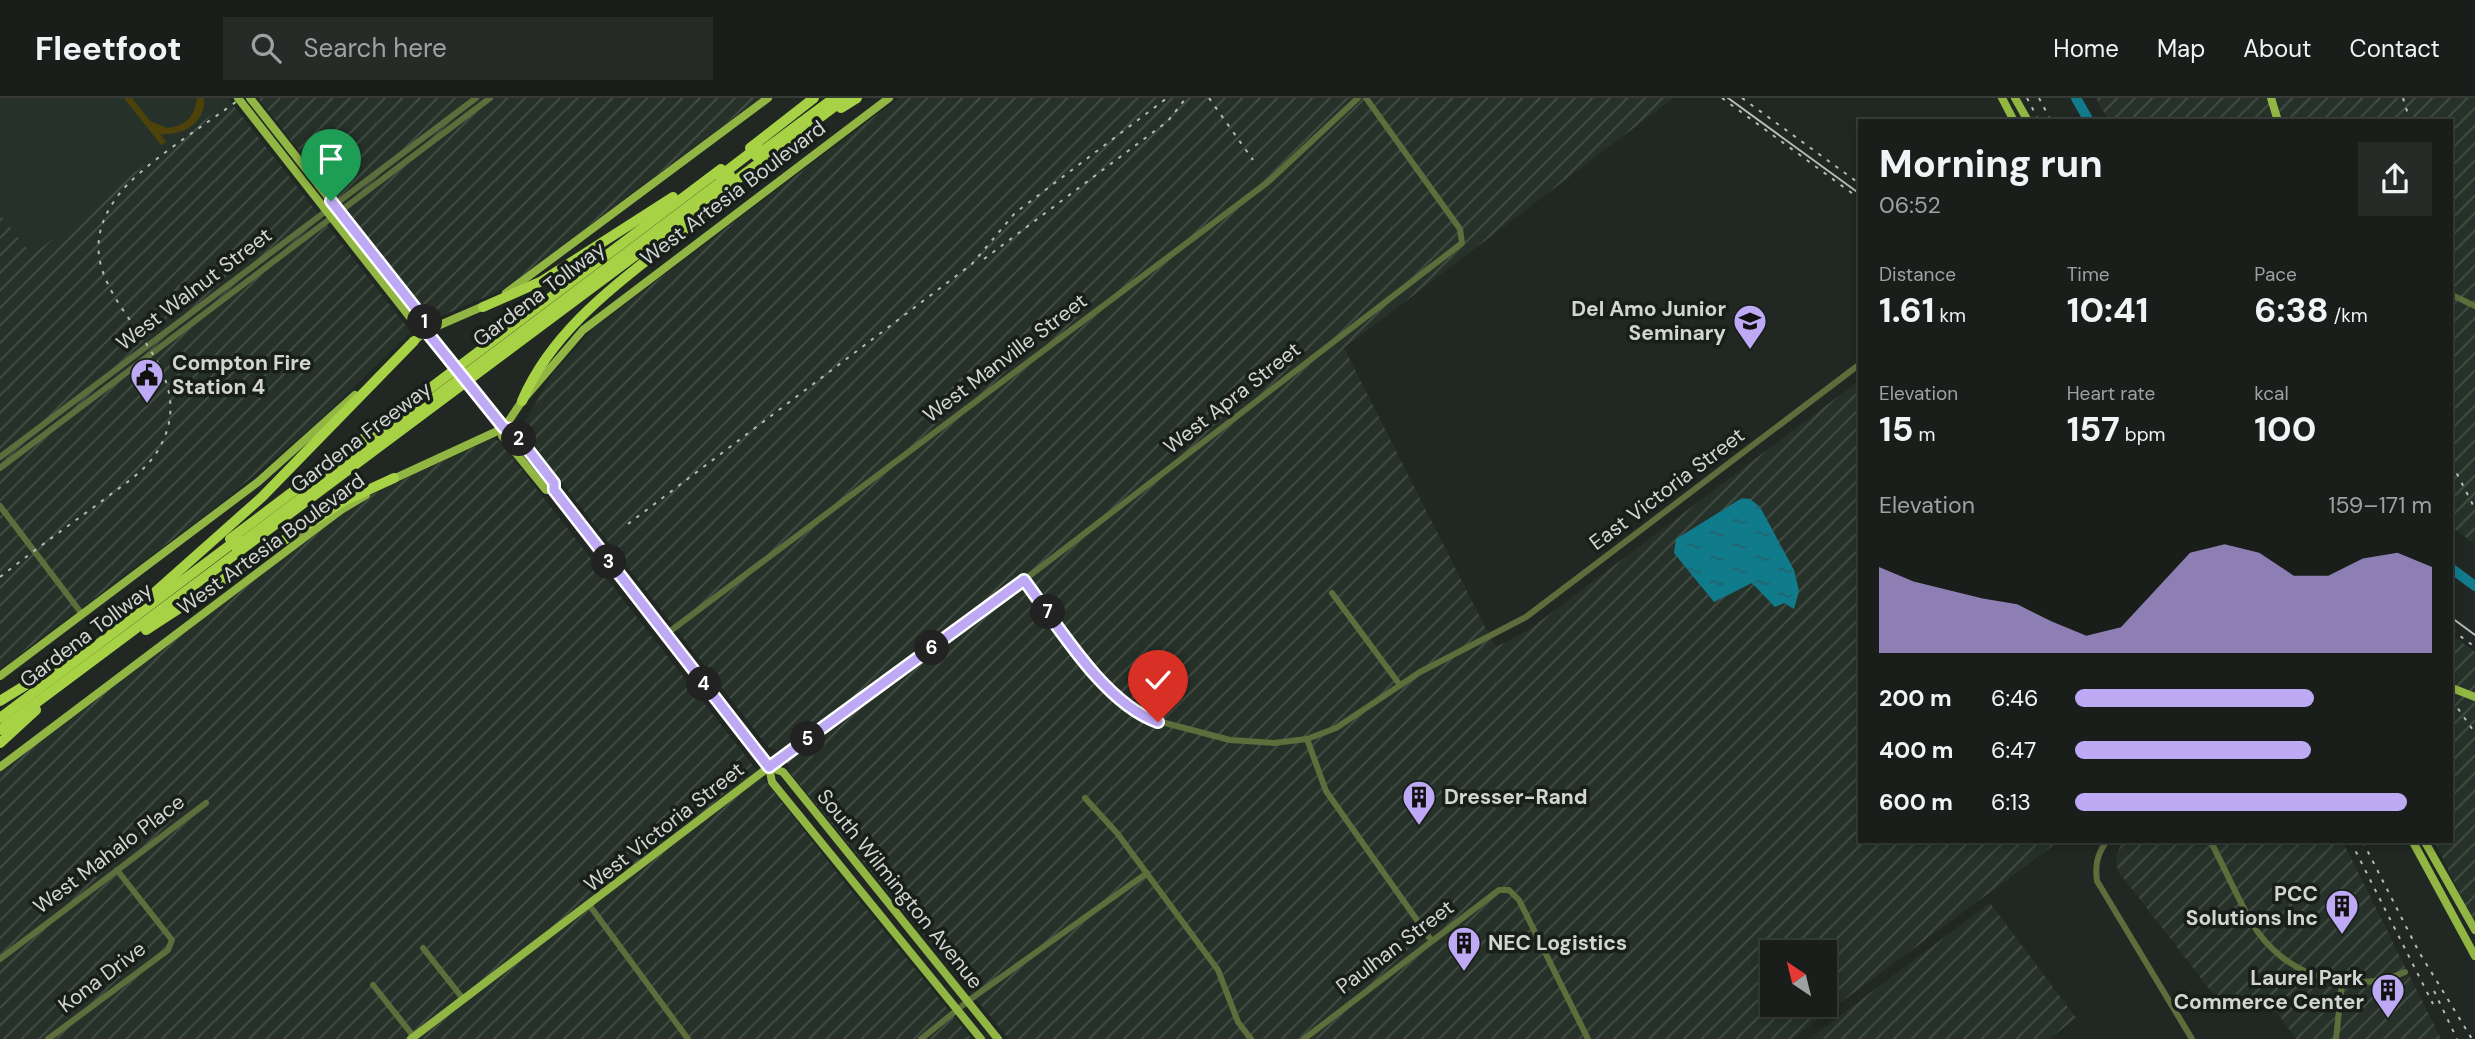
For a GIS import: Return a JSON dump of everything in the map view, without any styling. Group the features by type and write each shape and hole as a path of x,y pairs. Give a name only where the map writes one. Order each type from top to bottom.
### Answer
{"highway":[{"name":"Gardena Freeway","path":"0,712 814,98"},
{"name":"Gardena Tollway","path":"0,718 823,98"},
{"name":"Gardena Tollway","path":"0,723 834,98"},
{"name":"Gardena Freeway","path":"0,730 846,98"},
{"path":"799,134 857,98"},
{"path":"483,307 542,281 753,146"},
{"path":"522,401 540,364 576,321 681,236 764,158"},
{"path":"138,607 262,497 414,341"},
{"path":"132,633 147,630 344,501 394,478"},
{"path":"0,701 75,655"},
{"path":"0,743 81,670"}],"main road":[{"name":"South Wilmington Avenue","path":"238,98 424,319 426,331 504,428 502,436 546,490 554,490 769,767 772,782 981,1039"},
{"name":"South Wilmington Avenue","path":"250,98 333,211"},
{"path":"0,676 288,458 426,331 483,307 520,284 768,98"},
{"name":"West Artesia Boulevard","path":"0,767 341,510 394,478 504,428 522,401 583,330 889,98"},
{"path":"2002,98 2013,119"},
{"path":"2271,98 2277,119"},
{"path":"2010,112 2018,102 2027,119"},
{"path":"2453,688 2475,697"},
{"name":"South Wilmington Avenue","path":"769,767 783,772 998,1039"},
{"name":"West Victoria Street","path":"413,1038 590,906 769,767"},
{"path":"2414,843 2475,956"},
{"path":"2428,845 2475,930"}],"street":[{"name":"West Walnut Street","path":"0,468 333,211 391,161 476,98"},
{"path":"476,98 481,105"},
{"name":"West Walnut Street","path":"0,457 490,98"},
{"name":"West Manville Street","path":"665,635 1268,182 1358,98"},
{"name":"West Apra Street","path":"1024,580 1462,243 1460,229 1366,98"},
{"path":"455,113 460,120"},
{"path":"432,131 437,138"},
{"path":"414,144 420,151"},
{"path":"391,161 397,168"},
{"path":"2453,295 2475,306"},
{"name":"East Victoria Street","path":"1400,685 1492,636 1550,601 1858,366"},
{"path":"0,506 82,614"},
{"path":"1024,580 1113,694 1146,718 1230,740 1274,743 1307,739 1336,728 1400,685 1332,593"},
{"name":"West Victoria Street","path":"769,767 1024,580"},
{"path":"1307,739 1326,791 1431,940"},
{"path":"1085,798 1147,873 1218,970 1238,1022 1251,1039"},
{"name":"West Mahalo Place","path":"0,959 206,803"},
{"path":"2105,843 2099,852 2095,868 2097,881 2192,1039"},
{"path":"2212,843 2252,924 2267,944 2306,972 2342,983 2366,983 2405,972"},
{"name":"Kona Drive","path":"48,1039 168,950 172,940 117,870"},
{"path":"921,1039 968,1001 1147,873"},
{"name":"Paulhan Street","path":"1304,1039 1499,890 1509,890 1519,900 1588,1039"},
{"path":"590,906 688,1039"},
{"path":"424,948 464,1000"},
{"path":"2336,1039 2342,983"},
{"path":"373,985 413,1038"}],"shaded area":[{"path":"0,98 228,98 230,101 80,214 81,217 32,255 0,214"},
{"path":"124,98 132,98 150,121 167,128 188,119 197,98 204,98 204,107 197,121 185,130 160,134 166,142 161,145"},
{"path":"258,98 760,98 504,289 432,320"},
{"path":"899,98 1673,98 1344,348 1484,625 1496,647 1530,629 1858,382 1858,843 2057,843 1838,1004 1838,940 1760,940 1760,1017 1821,1017 1791,1039 1009,1039 790,773 789,766 775,749 768,747 569,492 522,427 553,373 595,327"},
{"path":"2096,98 2475,98 2475,544 2453,528 2453,119 2108,119"},
{"path":"230,101 411,332 311,428 216,507 0,669 0,214 32,255 81,217 79,214"},
{"path":"491,439 499,441 841,878 972,1039 0,1039 0,771 366,497"},
{"path":"2453,636 2475,652 2475,925 2435,843 2453,843"},
{"path":"2122,843 2343,843 2441,1039 2296,1039 2278,1014 2269,1010 2252,1006 2228,1013 2118,871 2116,857"},
{"path":"1990,903 2076,1018 2049,1039 1809,1039"}],"water":[{"path":"1742,498 1750,499 1760,507 1794,570 1799,591 1794,609 1784,603 1775,607 1752,583 1714,602 1674,553 1676,539"}],"waterway":[{"path":"2076,98 2088,119"},
{"path":"2453,570 2475,586"}],"tram line":[{"path":"1728,98 1858,193"},
{"path":"2453,619 2475,635"}],"railway":[{"path":"0,577 130,480 157,452 170,416 166,383 152,353 113,295 101,265 100,232 117,197 141,172 241,98"},
{"path":"628,524 972,264 1015,213 1167,98"},
{"path":"984,259 1168,121 1186,98"},
{"path":"1209,98 1253,160"},
{"path":"1722,98 1858,198"},
{"path":"1742,98 1858,183"},
{"path":"2027,98 2038,119"},
{"path":"2039,98 2050,119"},
{"path":"2403,98 2409,119"},
{"path":"2453,466 2475,509"},
{"path":"2453,631 2475,647"},
{"path":"2453,701 2475,733"},
{"path":"2352,843 2433,1004"},
{"path":"2364,843 2419,952 2472,1039"},
{"path":"2434,991 2457,1039"}],"place":[{"name":"Del Amo Junior Seminary","path":"1750,351"},
{"name":"Compton Fire Station 4","path":"147,405"},
{"name":"Dresser-Rand","path":"1419,827"},
{"name":"PCC Solutions Inc","path":"2342,936"},
{"name":"NEC Logistics","path":"1464,973"},
{"name":"Laurel Park Commerce Center","path":"2388,1020"}],"route":[{"path":"331,201 424,319 426,331 504,428 512,429 554,483 554,490 769,767 1024,580 1067,639 1113,694 1146,718 1158,722"}]}
